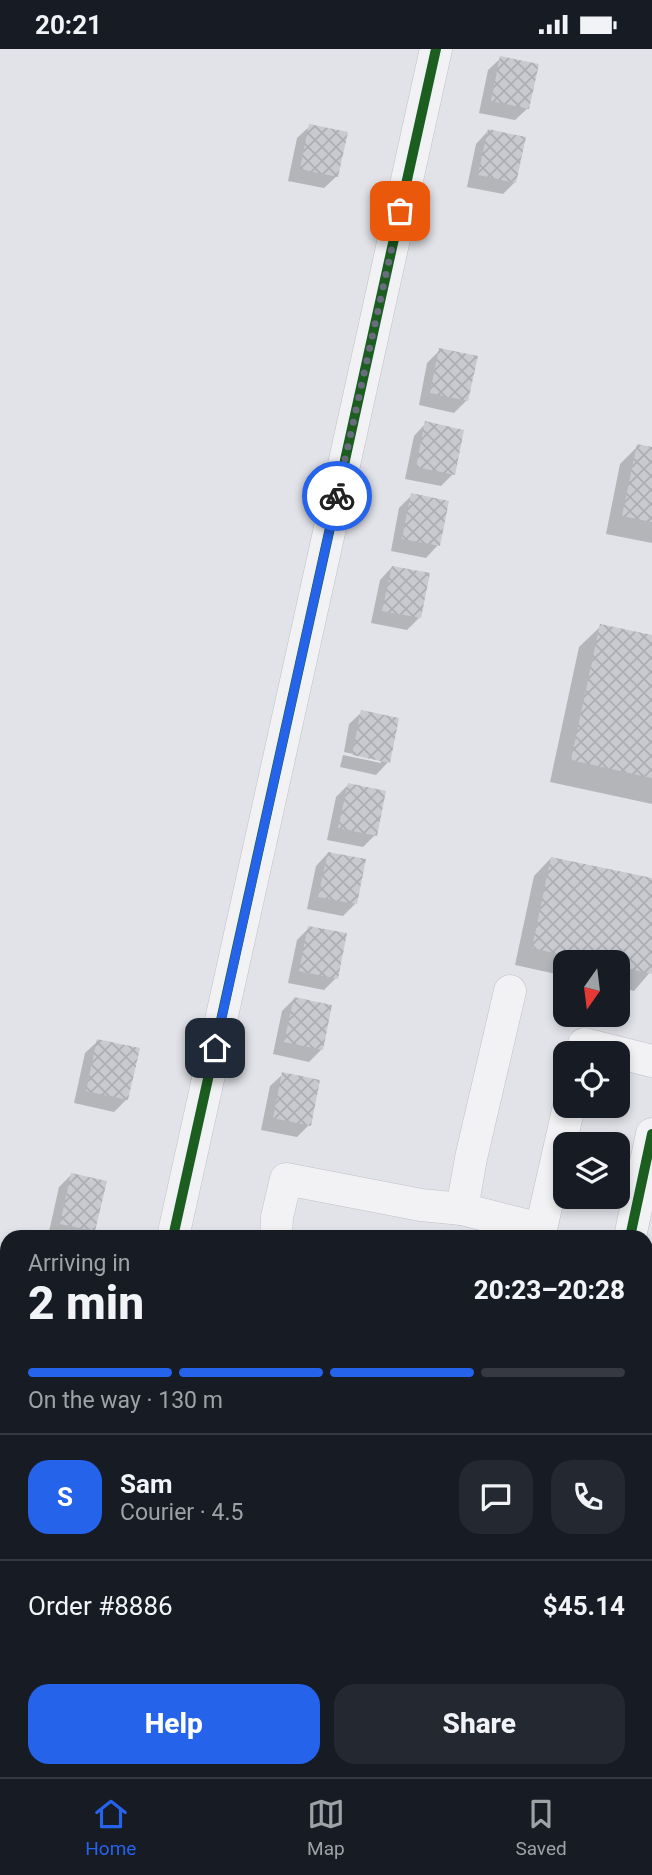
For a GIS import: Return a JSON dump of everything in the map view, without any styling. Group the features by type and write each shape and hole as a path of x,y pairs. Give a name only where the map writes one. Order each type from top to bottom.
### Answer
{"street":[{"path":"175,1230 436,49"},
{"path":"462,1209 471,1158 510,991"},
{"path":"630,1056 652,1061"},
{"path":"542,1230 566,1118"},
{"path":"631,1230 652,1134"},
{"path":"276,1230 286,1179 421,1205 462,1209 531,1230"}],"building":[{"path":"500,56 539,64 529,109 491,101"},
{"path":"309,124 348,132 338,177 300,169"},
{"path":"488,129 526,137 516,183 478,175"},
{"path":"439,348 478,356 468,401 430,393"},
{"path":"425,421 464,430 455,475 416,467"},
{"path":"637,444 652,447 652,522 622,516"},
{"path":"411,493 449,501 440,546 402,539"},
{"path":"392,566 430,573 421,618 382,611"},
{"path":"600,624 652,635 652,778 571,760"},
{"path":"361,710 399,718 390,763 352,755"},
{"path":"348,783 386,791 377,836 338,828"},
{"path":"328,852 366,859 357,904 318,897"},
{"path":"551,857 652,878 652,974 630,969 630,950 553,950 553,953 532,948"},
{"path":"308,926 347,933 338,979 299,971"},
{"path":"294,997 332,1005 323,1050 284,1042"},
{"path":"97,1039 140,1048 128,1100 86,1091"},
{"path":"282,1072 320,1080 311,1126 273,1118"},
{"path":"71,1173 107,1181 95,1230 60,1224"}],"cycle path":[{"path":"175,1230 436,49"},
{"path":"631,1230 652,1134"}],"way so far":[{"path":"337,496 400,211"}],"route":[{"path":"215,1048 337,496"}]}
